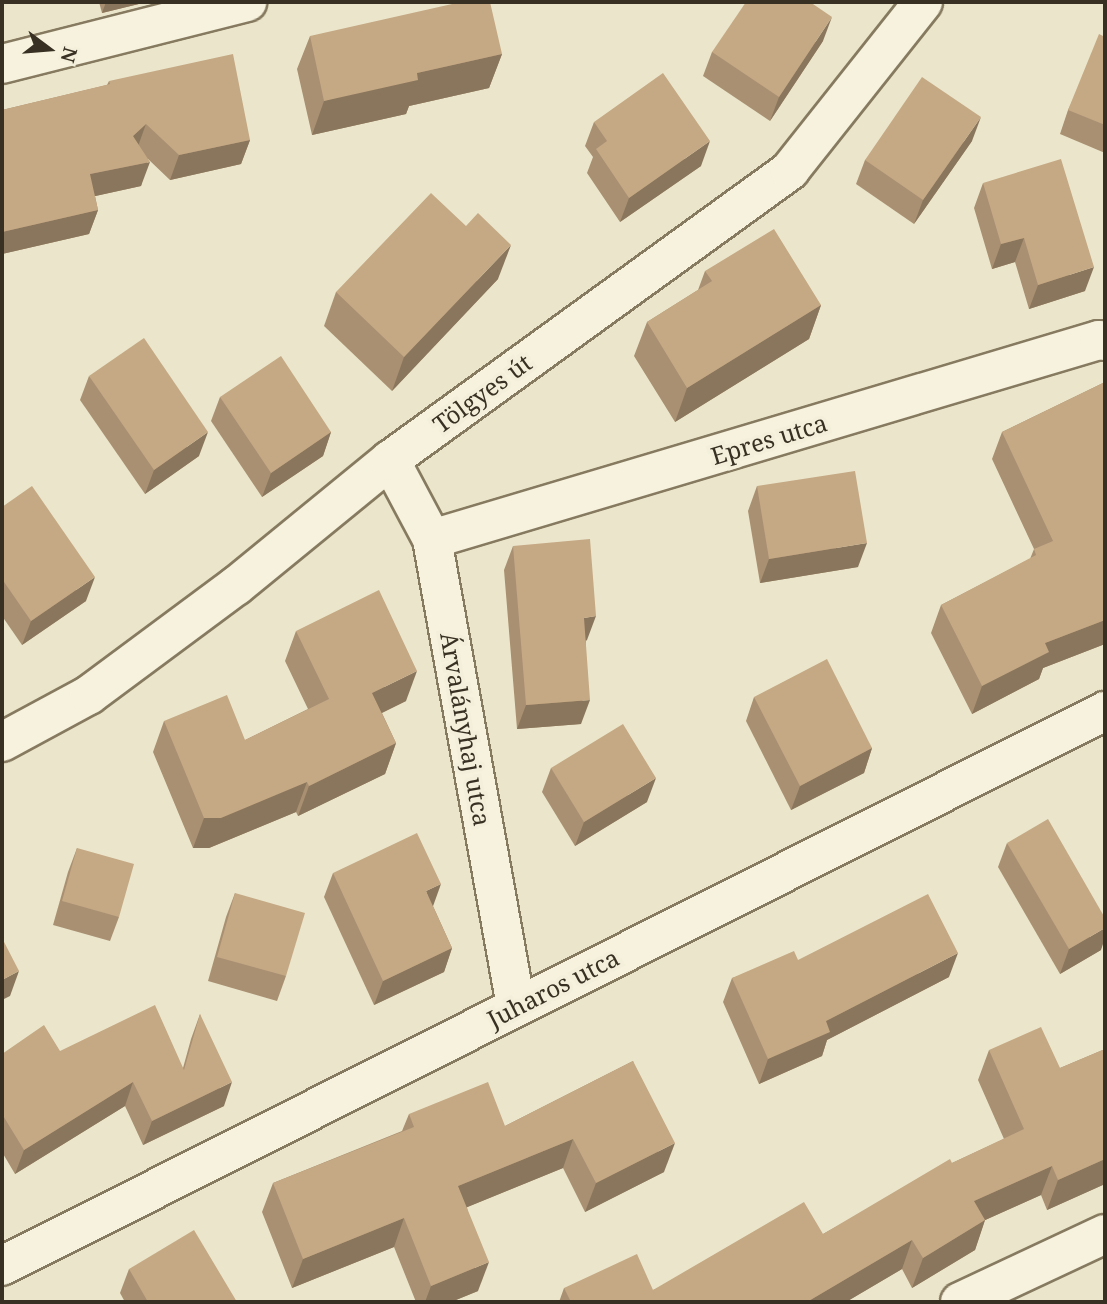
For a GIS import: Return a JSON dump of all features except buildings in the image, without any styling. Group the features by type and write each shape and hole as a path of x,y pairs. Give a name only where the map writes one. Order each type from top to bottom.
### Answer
{"street":[{"path":"2,64 247,2"},
{"name":"Tölgyes út","path":"2,742 89,695 236,586 390,460 790,170 923,2"},
{"name":"Epres utca","path":"432,539 1099,340 1105,341"},
{"name":"Árvalányhaj utca","path":"390,460 432,539 516,1007"},
{"name":"Juharos utca","path":"2,1266 1105,711"},
{"path":"960,1302 1105,1234"}]}
